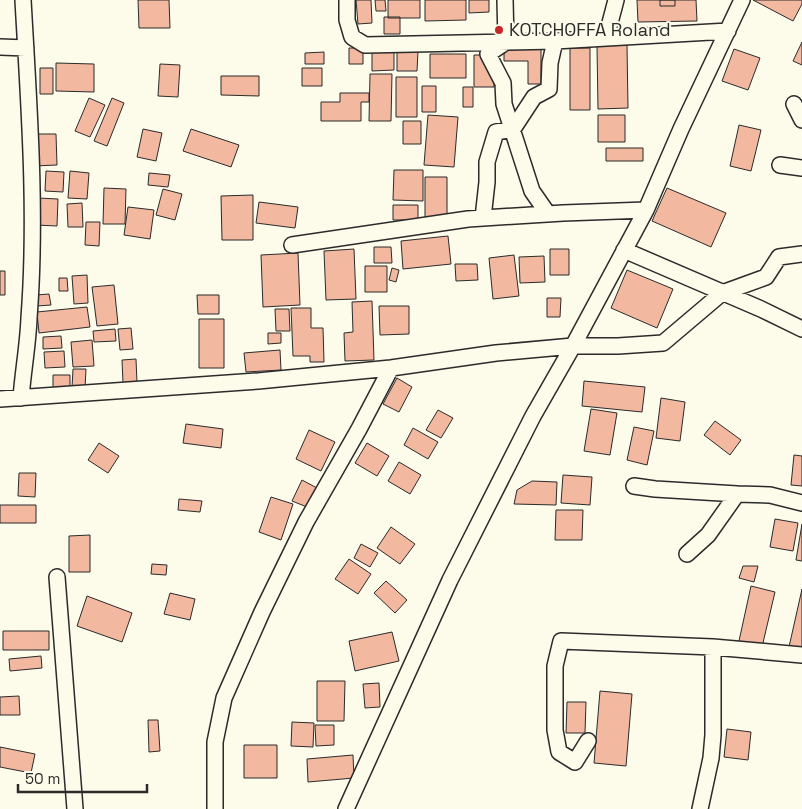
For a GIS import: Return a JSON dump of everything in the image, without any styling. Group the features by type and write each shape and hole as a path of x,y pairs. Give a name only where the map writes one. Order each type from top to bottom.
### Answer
{"street":[{"path":"20,398 29,320 31,278 31,150 23,0"},
{"path":"347,0 347,20 352,38 365,45 555,41 728,31"},
{"path":"504,0 506,42"},
{"path":"606,38 616,0"},
{"path":"346,809 450,580 533,416 646,210 681,129 742,0"},
{"path":"483,218 487,162 496,132 513,128 534,97 549,89 550,63 555,41"},
{"path":"506,42 488,54 503,83 504,104 532,191 548,214"},
{"path":"0,47 26,48"},
{"path":"794,104 802,120"},
{"path":"780,165 802,168"},
{"path":"292,245 483,218 646,210"},
{"path":"624,250 802,329"},
{"path":"0,399 176,388 391,368 496,353 573,346 663,342 722,293 766,277 779,257 802,254"},
{"path":"215,809 215,742 224,698 262,612 306,522 391,368"},
{"path":"634,486 655,489 770,495 802,503"},
{"path":"687,554 708,535 738,494"},
{"path":"57,577 74,809"},
{"path":"588,741 575,762 559,752 555,730 555,666 561,641 713,646 802,655"},
{"path":"700,809 713,743 713,646"}],"building":[{"path":"138,0 169,0 170,28 139,28"},
{"path":"356,0 371,0 372,23 358,24"},
{"path":"375,0 385,0 386,11 376,11"},
{"path":"388,0 420,0 420,18 388,18"},
{"path":"425,0 466,0 466,20 425,21"},
{"path":"469,0 489,0 489,12 469,13"},
{"path":"637,0 696,0 697,21 638,22"},
{"path":"660,0 675,0 675,6 660,6"},
{"path":"753,0 802,0 802,4 793,21"},
{"path":"384,17 400,17 400,34 384,34"},
{"path":"802,42 802,65 793,61"},
{"path":"627,45 628,108 598,109 597,46"},
{"path":"372,46 394,46 394,70 372,71"},
{"path":"504,47 541,47 541,84 528,84 528,61 504,61"},
{"path":"349,48 363,48 363,64 349,64"},
{"path":"570,48 590,48 590,110 570,110"},
{"path":"734,49 760,58 748,90 722,81"},
{"path":"397,50 418,51 417,71 397,71"},
{"path":"324,52 324,64 305,64 305,53"},
{"path":"430,54 466,54 466,78 430,78"},
{"path":"474,55 494,55 494,87 474,87"},
{"path":"56,63 94,64 94,92 56,91"},
{"path":"160,64 180,65 178,97 158,96"},
{"path":"40,68 53,68 53,94 40,94"},
{"path":"302,68 322,68 322,86 302,86"},
{"path":"370,74 392,74 391,121 369,121"},
{"path":"221,76 259,76 259,96 221,95"},
{"path":"396,77 417,77 417,117 396,117"},
{"path":"422,86 436,86 436,112 422,112"},
{"path":"463,87 473,87 473,107 463,107"},
{"path":"340,93 369,93 369,102 361,102 361,121 321,121 321,102 340,102"},
{"path":"89,98 105,105 90,137 75,131"},
{"path":"112,98 124,103 107,146 94,141"},
{"path":"428,115 458,117 454,167 424,165"},
{"path":"598,115 625,115 625,142 598,142"},
{"path":"403,121 421,121 421,144 403,144"},
{"path":"739,125 761,130 751,171 730,166"},
{"path":"143,129 162,133 156,161 137,157"},
{"path":"191,129 239,145 231,167 183,151"},
{"path":"34,134 56,134 57,165 34,166"},
{"path":"606,148 643,148 643,161 606,161"},
{"path":"394,170 423,170 423,201 393,200"},
{"path":"46,171 64,172 63,192 45,191"},
{"path":"70,171 89,173 87,199 68,198"},
{"path":"149,173 170,175 168,187 148,185"},
{"path":"425,177 447,177 447,217 425,217"},
{"path":"104,188 126,189 125,224 103,224"},
{"path":"667,188 726,213 711,247 652,221"},
{"path":"163,189 182,194 175,220 156,215"},
{"path":"253,195 253,240 222,240 221,196"},
{"path":"38,198 58,199 57,226 36,225"},
{"path":"259,202 298,207 295,228 256,223"},
{"path":"82,203 83,227 68,227 67,204"},
{"path":"393,205 418,205 418,220 393,220"},
{"path":"128,207 154,210 150,239 124,235"},
{"path":"86,222 100,222 99,246 85,245"},
{"path":"448,236 451,264 403,269 401,241"},
{"path":"374,247 391,247 392,263 374,263"},
{"path":"354,249 356,299 326,300 324,251"},
{"path":"550,249 569,249 569,275 550,275"},
{"path":"298,253 300,305 263,307 261,255"},
{"path":"514,255 519,296 493,299 489,258"},
{"path":"544,256 545,282 520,283 519,257"},
{"path":"455,264 477,264 478,280 456,281"},
{"path":"365,266 387,266 387,292 365,292"},
{"path":"392,268 399,270 396,282 389,280"},
{"path":"627,270 673,289 657,328 611,308"},
{"path":"0,271 5,271 5,295 0,295"},
{"path":"87,275 88,303 74,304 72,276"},
{"path":"59,278 67,278 68,291 59,291"},
{"path":"114,285 118,324 97,326 92,287"},
{"path":"49,294 51,305 37,306 36,295"},
{"path":"197,295 219,295 219,314 198,314"},
{"path":"547,298 561,298 560,317 547,317"},
{"path":"372,301 374,360 345,361 344,333 353,332 352,302"},
{"path":"379,306 409,306 409,334 380,335"},
{"path":"87,307 90,327 39,333 37,312"},
{"path":"291,308 311,308 311,328 323,328 324,362 310,362 310,356 293,356"},
{"path":"275,309 289,309 290,331 276,331"},
{"path":"199,319 224,319 224,368 199,368"},
{"path":"131,328 133,349 120,350 118,329"},
{"path":"115,329 116,341 94,342 93,331"},
{"path":"268,333 281,333 281,343 268,344"},
{"path":"61,336 62,348 43,349 43,337"},
{"path":"92,340 94,366 73,367 71,342"},
{"path":"280,350 281,370 246,372 244,353"},
{"path":"64,351 65,367 45,368 44,352"},
{"path":"136,359 137,383 123,383 122,360"},
{"path":"73,369 86,369 85,388 72,388"},
{"path":"53,375 70,375 70,389 53,390"},
{"path":"397,378 412,387 399,412 383,404"},
{"path":"584,381 645,387 642,412 582,406"},
{"path":"661,398 685,402 680,441 656,438"},
{"path":"591,409 617,413 610,455 584,451"},
{"path":"438,410 453,418 441,438 426,430"},
{"path":"715,421 741,440 730,455 704,435"},
{"path":"186,424 223,429 221,448 183,443"},
{"path":"634,427 654,431 647,465 627,460"},
{"path":"413,428 438,442 428,459 404,445"},
{"path":"309,430 335,442 321,471 296,459"},
{"path":"99,443 119,456 108,473 88,460"},
{"path":"367,443 389,456 377,476 355,463"},
{"path":"794,455 802,456 802,486 791,485"},
{"path":"399,462 421,475 410,494 388,481"},
{"path":"19,473 36,473 35,497 18,496"},
{"path":"563,475 592,477 590,505 561,503"},
{"path":"302,480 317,488 307,507 292,501"},
{"path":"532,481 557,482 556,505 514,504 517,490"},
{"path":"271,497 293,504 281,540 259,532"},
{"path":"179,499 202,501 200,512 178,510"},
{"path":"0,505 36,505 36,523 0,523"},
{"path":"556,510 583,510 582,540 555,540"},
{"path":"775,519 798,523 793,551 770,547"},
{"path":"802,524 802,561 796,560"},
{"path":"391,527 415,544 400,564 377,548"},
{"path":"90,535 90,572 69,572 69,536"},
{"path":"361,544 378,553 370,567 354,558"},
{"path":"349,559 371,574 358,594 335,579"},
{"path":"152,564 167,565 166,575 151,574"},
{"path":"743,566 758,566 754,582 739,578"},
{"path":"386,581 407,600 395,613 374,593"},
{"path":"751,586 775,592 762,647 739,641"},
{"path":"802,589 802,650 789,647"},
{"path":"170,593 195,599 190,620 164,614"},
{"path":"87,596 132,613 122,642 77,626"},
{"path":"3,631 49,631 49,650 3,650"},
{"path":"392,632 399,661 355,671 349,641"},
{"path":"41,656 42,668 10,671 9,659"},
{"path":"317,681 345,681 344,721 317,721"},
{"path":"379,683 380,707 365,708 363,684"},
{"path":"600,691 632,694 626,766 594,763"},
{"path":"19,696 20,715 0,715 0,697"},
{"path":"567,702 586,702 585,733 566,733"},
{"path":"148,720 158,720 160,751 149,752"},
{"path":"292,722 314,723 313,747 291,746"},
{"path":"315,725 334,725 334,745 316,746"},
{"path":"727,729 751,732 748,760 724,757"},
{"path":"244,745 277,745 277,778 244,778"},
{"path":"0,747 35,754 31,773 0,767"},
{"path":"353,755 354,778 308,782 307,759"}],"place":[{"name":"KOTCHOFFA Roland","path":"499,30"}]}
